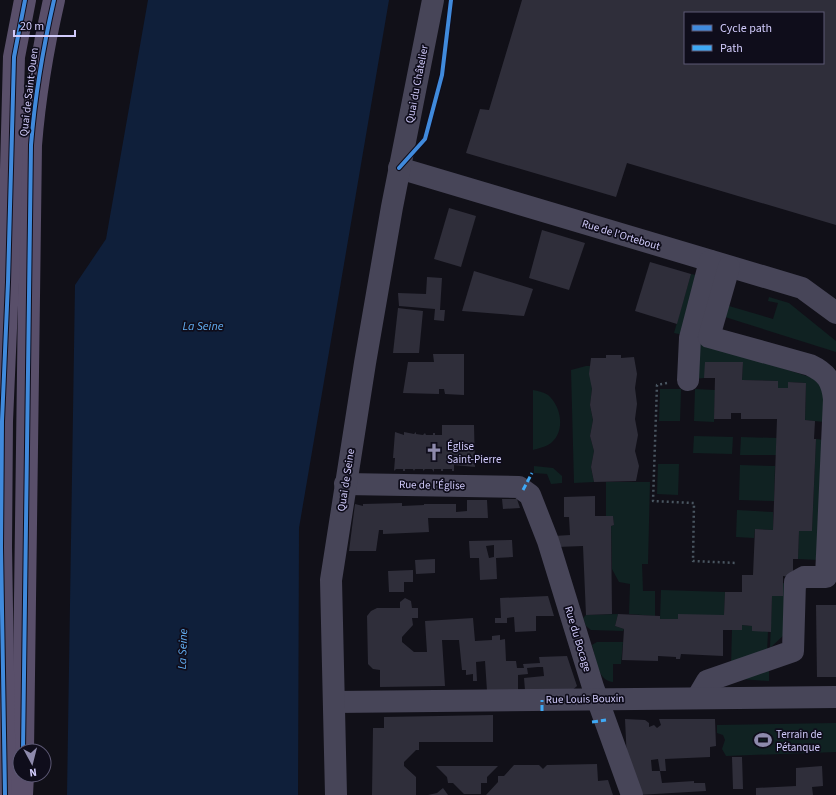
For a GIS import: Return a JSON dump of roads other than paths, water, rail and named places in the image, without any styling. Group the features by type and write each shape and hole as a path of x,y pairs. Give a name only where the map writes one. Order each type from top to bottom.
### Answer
{"main road":[{"path":"5,795 1,577 1,465 14,57 25,0"},
{"name":"Quai de Saint-Ouen","path":"23,743 30,188 34,101 41,59 54,0"},
{"path":"1,465 26,480"},
{"path":"22,795 23,783"}],"street":[{"name":"Quai du Châtelier","path":"399,168 415,96 433,0"},
{"name":"Rue de l'Ortebout","path":"399,168 802,288 836,313"},
{"name":"Quai de Seine","path":"336,795 331,580 345,484 399,168"},
{"path":"688,380 690,338 719,264"},
{"path":"697,698 707,681 793,650 796,582 804,577 826,577 834,399 832,386 827,376 820,370 810,365 709,336 719,264"},
{"name":"Rue de l'Église","path":"345,484 519,487"},
{"name":"Rue du Bocage","path":"519,487 530,495 548,541 598,700 632,795"},
{"path":"1,547 25,534"},
{"name":"Rue Louis Bouxin","path":"334,702 836,697"}],"water":[{"name":"La Seine","path":"148,0 389,0 299,528 298,795 67,795 75,285 106,239"}],"place":[{"name":"Église Saint-Pierre","path":"434,452"},
{"name":"Terrain de Pétanque","path":"763,740"}]}
